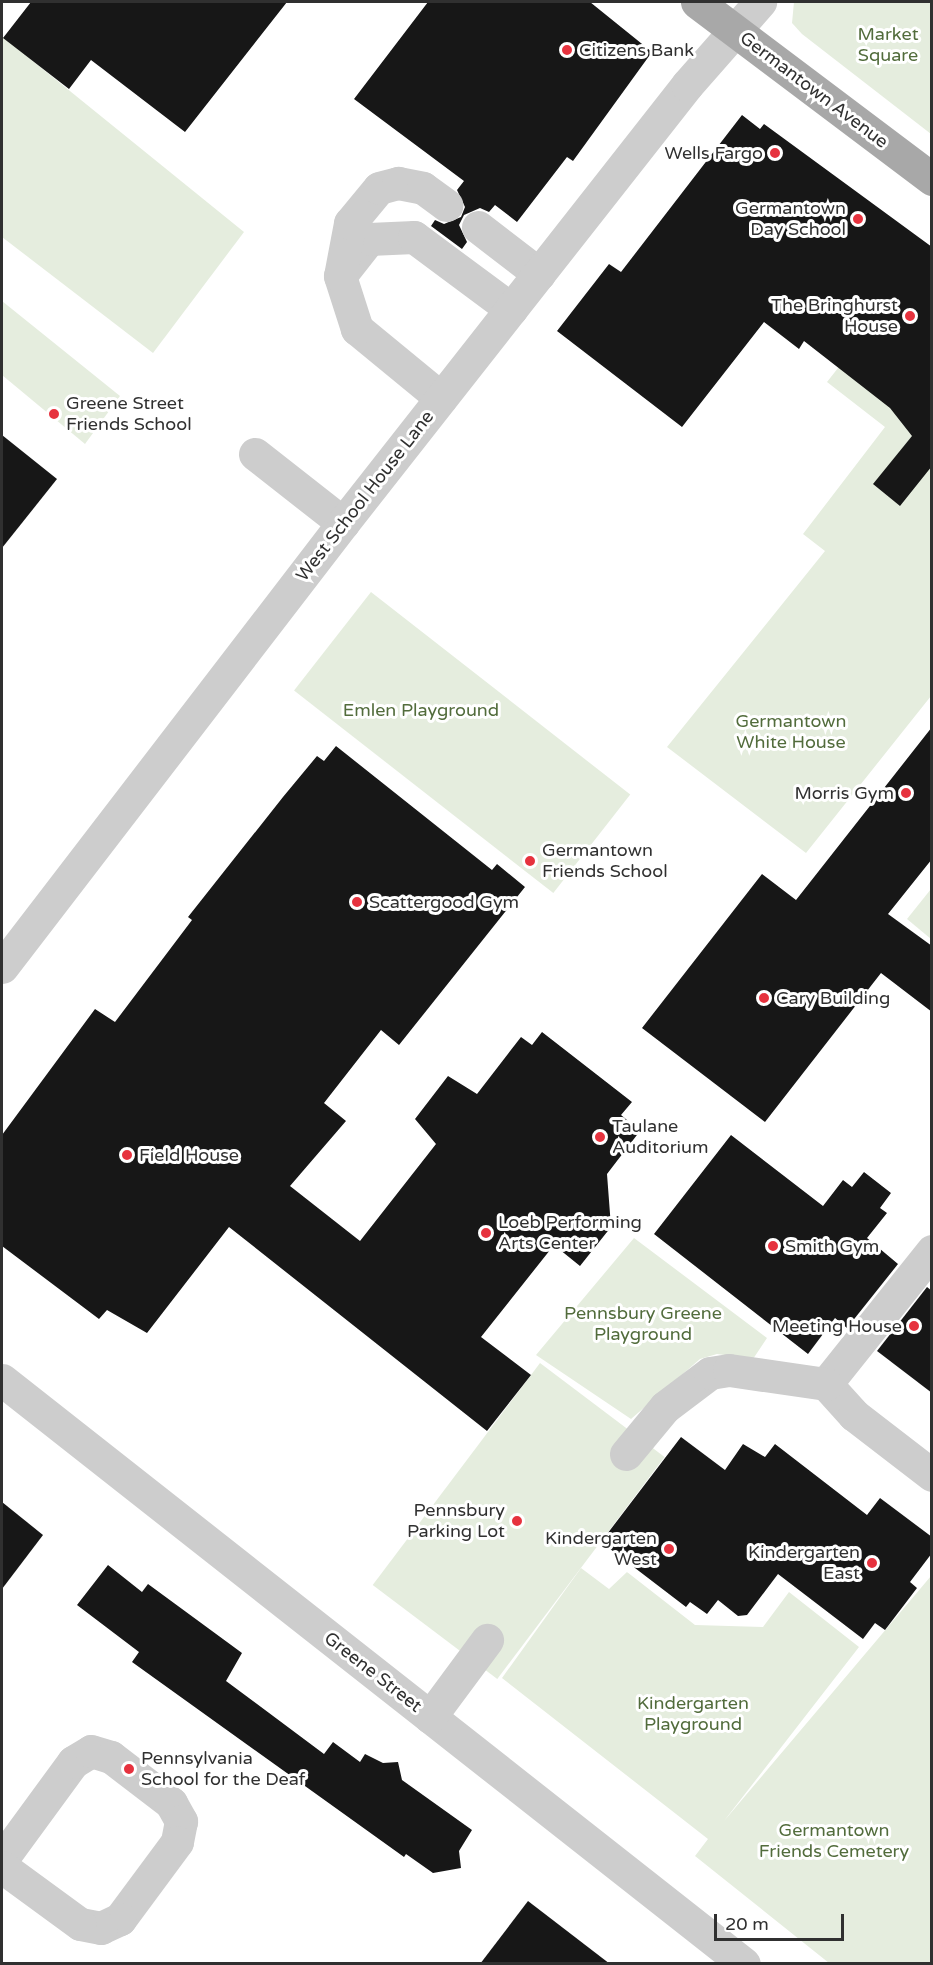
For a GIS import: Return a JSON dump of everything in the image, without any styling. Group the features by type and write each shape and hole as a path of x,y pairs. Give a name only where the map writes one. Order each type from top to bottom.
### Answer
{"main road":[{"name":"Germantown Avenue","path":"697,2 932,179"}],"street":[{"name":"West School House Lane","path":"2,967 343,523 538,274 734,30 760,2"},
{"path":"441,398 357,329 340,276 350,223 380,188 398,183 423,188 446,205"},
{"path":"478,227 538,274"},
{"path":"340,276 369,239 414,237 511,309"},
{"path":"255,454 343,523"},
{"path":"826,1384 932,1251"},
{"path":"626,1454 665,1407 710,1373 729,1370 826,1384 854,1415 932,1475"},
{"name":"Greene Street","path":"2,1380 744,1964"},
{"path":"430,1717 487,1640"},
{"path":"2,1860 73,1762 92,1751 111,1757 171,1803 181,1821 177,1842 120,1919 101,1928 80,1924 2,1868"}],"green space":[{"name":"Market Square","path":"794,2 931,2 931,134 802,34 792,23"},
{"path":"2,36 244,232 153,353 2,237"},
{"name":"Germantown White House","path":"931,250 931,696 806,853 667,747 825,551 803,534 885,427 827,382"},
{"path":"2,301 120,396 85,444 2,375"},
{"name":"Emlen Playground","path":"371,592 630,795 553,893 294,691"},
{"path":"931,889 931,939 907,919"},
{"name":"Pennsbury Greene Playground","path":"634,1238 767,1338 753,1359 717,1354 700,1359 631,1419 536,1355"},
{"name":"Pennsbury Parking Lot","path":"540,1363 665,1457 497,1679 373,1585"},
{"path":"581,1568 609,1589 627,1572 695,1625 763,1627 789,1592 859,1647 724,1821 931,1576 931,1963 829,1963 695,1856 708,1839 502,1678"}],"building":[{"path":"31,2 287,2 185,132 91,60 69,89 3,38"},
{"path":"428,2 590,2 652,52 573,161 567,157 517,222 495,205 489,212 480,208 464,215 459,225 467,242 462,249 431,226 435,220 444,224 461,217 465,207 457,190 464,181 354,99"},
{"path":"742,115 760,129 764,124 932,247 932,466 900,506 873,484 912,436 890,408 804,341 799,349 764,322 682,427 557,331 609,264 621,272"},
{"path":"2,435 57,479 2,548"},
{"name":"Cary Building","path":"932,727 932,859 888,914 932,946 932,1012 881,973 765,1122 642,1028 762,874 796,900"},
{"path":"336,746 492,870 497,864 525,887 399,1045 381,1030 324,1103 346,1121 290,1186 360,1241 436,1144 415,1119 448,1076 477,1094 521,1037 532,1045 542,1032 632,1102 621,1115 640,1131 607,1174 611,1227 580,1266 554,1245 481,1337 531,1375 487,1431 229,1227 147,1333 107,1310 99,1319 2,1246 2,1135 95,1009 115,1022 192,920 188,917 283,797 317,756 324,761"},
{"name":"Smith Gym","path":"731,1135 823,1206 843,1180 852,1187 864,1172 891,1193 880,1208 887,1213 867,1238 898,1264 847,1328 835,1318 808,1354 654,1234"},
{"name":"Meeting House","path":"927,1287 932,1291 932,1393 877,1351"},
{"path":"681,1437 725,1470 743,1444 765,1457 775,1444 867,1515 880,1498 932,1537 932,1553 910,1582 917,1588 885,1630 875,1623 863,1639 778,1574 747,1615 738,1616 718,1600 707,1614 690,1602 686,1607 601,1542"},
{"path":"2,1502 43,1535 2,1589"},
{"path":"108,1565 142,1592 148,1584 242,1653 226,1681 324,1754 333,1742 360,1762 365,1754 383,1763 398,1762 402,1780 472,1830 459,1851 461,1868 433,1873 406,1854 404,1857 132,1662 139,1652 77,1605"},
{"path":"528,1901 610,1964 480,1964"}],"place":[{"name":"Citizens Bank","path":"567,50"},
{"name":"Wells Fargo","path":"775,153"},
{"name":"Germantown Day School","path":"858,219"},
{"name":"The Bringhurst House","path":"910,316"},
{"name":"Greene Street Friends School","path":"54,414"},
{"name":"Morris Gym","path":"906,793"},
{"name":"Germantown Friends School","path":"530,861"},
{"name":"Scattergood Gym","path":"357,902"},
{"name":"Cary Building","path":"764,998"},
{"name":"Taulane Auditorium","path":"600,1137"},
{"name":"Field House","path":"127,1155"},
{"name":"Loeb Performing Arts Center","path":"486,1233"},
{"name":"Smith Gym","path":"773,1246"},
{"name":"Meeting House","path":"914,1326"},
{"name":"Pennsbury Parking Lot","path":"517,1521"},
{"name":"Kindergarten West","path":"669,1549"},
{"name":"Kindergarten East","path":"872,1563"},
{"name":"Pennsylvania School for the Deaf","path":"129,1769"}],"park label":[{"name":"Kindergarten Playground","path":"693,1714"},
{"name":"Germantown Friends Cemetery","path":"834,1841"}]}
